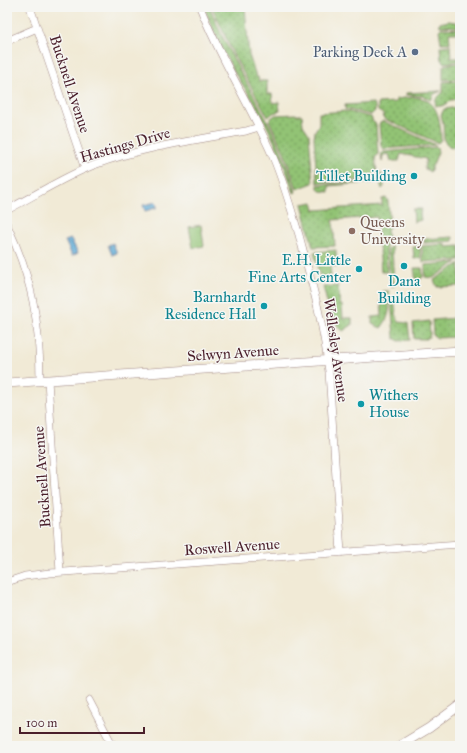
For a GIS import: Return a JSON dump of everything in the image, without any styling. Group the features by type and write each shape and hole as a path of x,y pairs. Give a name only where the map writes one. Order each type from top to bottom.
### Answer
{"street":[{"name":"Bucknell Avenue","path":"30,7 84,169"},
{"name":"Wellesley Avenue","path":"200,7 212,36 273,157 288,196 312,284 327,360 342,553"},
{"path":"7,41 37,28"},
{"name":"Hastings Drive","path":"7,210 49,186 84,169 105,162 147,149 246,131 258,127"},
{"name":"Bucknell Avenue","path":"7,225 23,263 33,298 44,380 60,572"},
{"name":"Selwyn Avenue","path":"7,383 460,351"},
{"name":"Roswell Avenue","path":"7,582 25,576 60,572 460,544"},
{"path":"89,700 113,746"},
{"path":"399,746 429,728 460,705"}],"green space":[{"path":"204,7 210,7 230,52 273,132 281,149 296,192 294,193 269,129 228,61"},
{"path":"212,7 245,7 249,55 256,76 258,77 259,81 267,81 267,94 272,94 273,103 279,102 280,111 273,113 268,117 234,56"},
{"path":"449,21 460,23 460,27 440,26 439,23"},
{"path":"441,28 460,29 460,33 449,33 450,43 441,43 439,30"},
{"path":"450,45 451,58 460,58 460,61 444,63 441,60 440,47"},
{"path":"460,63 460,79 443,80 443,66"},
{"path":"460,81 460,83 457,84 458,99 451,100 443,106 436,106 436,100 443,92 443,82"},
{"path":"441,91 434,94 431,100 422,96 406,95 406,93"},
{"path":"413,97 428,101 436,111 439,118 441,133 441,140 438,143 384,119 383,114 378,111 378,103 396,102 396,99"},
{"path":"373,103 375,105 375,111 371,115 345,109 345,105"},
{"path":"459,107 460,147 450,147 444,141 441,115 444,109"},
{"path":"346,111 371,117 373,122 376,124 378,154 375,158 377,172 371,179 317,183 314,137 315,131 319,124 319,113"},
{"path":"275,115 302,115 303,125 309,134 313,183 297,189 284,152 269,120"},
{"path":"383,121 436,145 383,149 381,146 379,124"},
{"path":"437,147 438,152 430,172 424,168 426,159 401,154 399,161 391,161 389,154 383,155 382,162 381,154 384,152"},
{"path":"380,173 383,175 384,187 382,189 380,182 329,186 329,192 320,191 318,188 318,185 372,181"},
{"path":"386,198 388,201 390,227 387,228 387,272 381,272 377,217 333,220 335,246 313,247 302,204 313,202 315,210 382,205 382,199"},
{"path":"413,209 422,209 420,213 421,220 414,222"},
{"path":"201,225 204,246 193,248 189,227"},
{"path":"453,237 453,241 424,243 424,239"},
{"path":"446,244 446,247 460,246 460,260 423,262 422,246"},
{"path":"391,246 394,286 390,285 388,249"},
{"path":"420,246 421,258 414,259 413,247"},
{"path":"336,250 337,266 330,266 331,276 320,277 314,252"},
{"path":"457,262 433,278 425,277 425,265"},
{"path":"460,263 460,286 437,287 434,280"},
{"path":"414,268 422,268 423,277 416,282"},
{"path":"338,286 343,318 352,318 352,325 343,331 338,327 332,317 323,287"},
{"path":"383,291 389,291 390,306 387,319 381,328 372,324 372,317 382,316 381,301 383,301"},
{"path":"391,299 394,299 397,319 399,322 408,323 410,340 399,341 394,338"},
{"path":"455,318 456,337 437,338 433,335 432,320"},
{"path":"429,321 430,335 427,339 414,339 413,323"}],"water":[{"path":"156,202 156,208 145,211 143,205"},
{"path":"71,239 78,253 72,256 65,241"},
{"path":"113,243 117,253 112,255 108,245"}],"place":[{"name":"Parking Deck A","path":"415,52"},
{"name":"Tillet Building","path":"414,176"},
{"name":"Queens University","path":"352,231"},
{"name":"Dana Building","path":"404,266"},
{"name":"E.H. Little Fine Arts Center","path":"359,269"},
{"name":"Barnhardt Residence Hall","path":"264,306"},
{"name":"Withers House","path":"361,404"}]}
